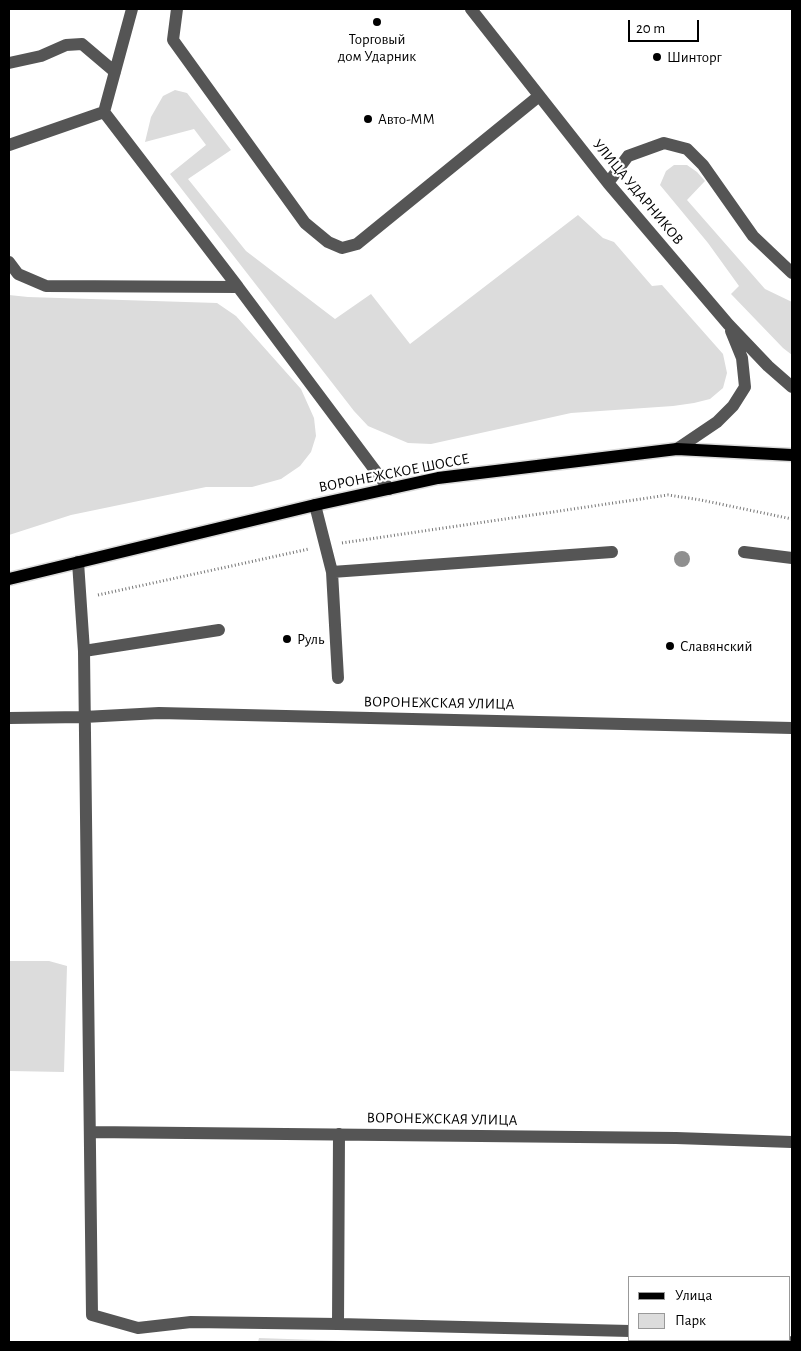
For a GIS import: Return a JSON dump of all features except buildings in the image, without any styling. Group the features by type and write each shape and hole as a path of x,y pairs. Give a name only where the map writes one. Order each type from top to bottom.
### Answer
{"main road":[{"name":"ВОРОНЕЖСКОЕ ШОССЕ","path":"9,579 315,505 438,478 677,449 792,455"}],"street":[{"path":"104,112 132,9"},
{"path":"177,9 173,40 305,223 328,242 342,248 357,244 539,96"},
{"name":"УЛИЦА УДАРНИКОВ","path":"471,9 608,183 728,324 768,366 792,387"},
{"path":"9,63 41,56 66,45 82,44 115,72"},
{"path":"9,145 104,112"},
{"path":"104,112 389,489"},
{"path":"608,183 628,156 664,143 688,149 703,165 753,236 792,273"},
{"path":"9,262 18,274 46,286 238,287"},
{"path":"677,449 717,422 733,406 746,387 742,358 728,324"},
{"path":"315,505 332,572 338,678"},
{"path":"332,572 612,552"},
{"path":"744,552 792,558"},
{"path":"78,562 84,651 92,1315 138,1328 191,1322 628,1331"},
{"path":"84,651 219,630"},
{"name":"ВОРОНЕЖСКАЯ УЛИЦА","path":"9,718 159,713 792,728"},
{"name":"ВОРОНЕЖСКАЯ УЛИЦА","path":"90,1132 676,1138 792,1142"},
{"path":"338,1324 339,1134"},
{"path":"773,1341 789,1342"}],"path":[{"path":"80,599 325,545 668,495 702,500 792,519"}],"green space":[{"path":"175,90 187,93 231,150 188,179 246,251 335,319 371,294 410,344 578,215 603,238 614,242 652,286 662,285 723,354 727,373 723,388 710,399 694,403 571,413 431,444 408,443 368,426 354,411 170,174 206,145 194,129 145,142 151,117 163,96"},
{"path":"674,165 687,165 705,181 687,200 765,289 792,302 792,355 731,294 739,286 708,243 660,185 666,171"},
{"path":"9,295 217,303 236,316 301,389 314,418 316,436 311,452 300,466 281,479 252,487 206,487 71,515 9,535"},
{"path":"9,961 49,961 67,966 64,1072 9,1071"},
{"path":"259,1338 375,1342 258,1342"}],"place":[{"name":"Торговый дом Ударник","path":"377,22"},
{"name":"Шинторг","path":"657,57"},
{"name":"Авто-ММ","path":"368,119"},
{"name":"Руль","path":"287,639"},
{"name":"Славянский","path":"670,646"}]}
